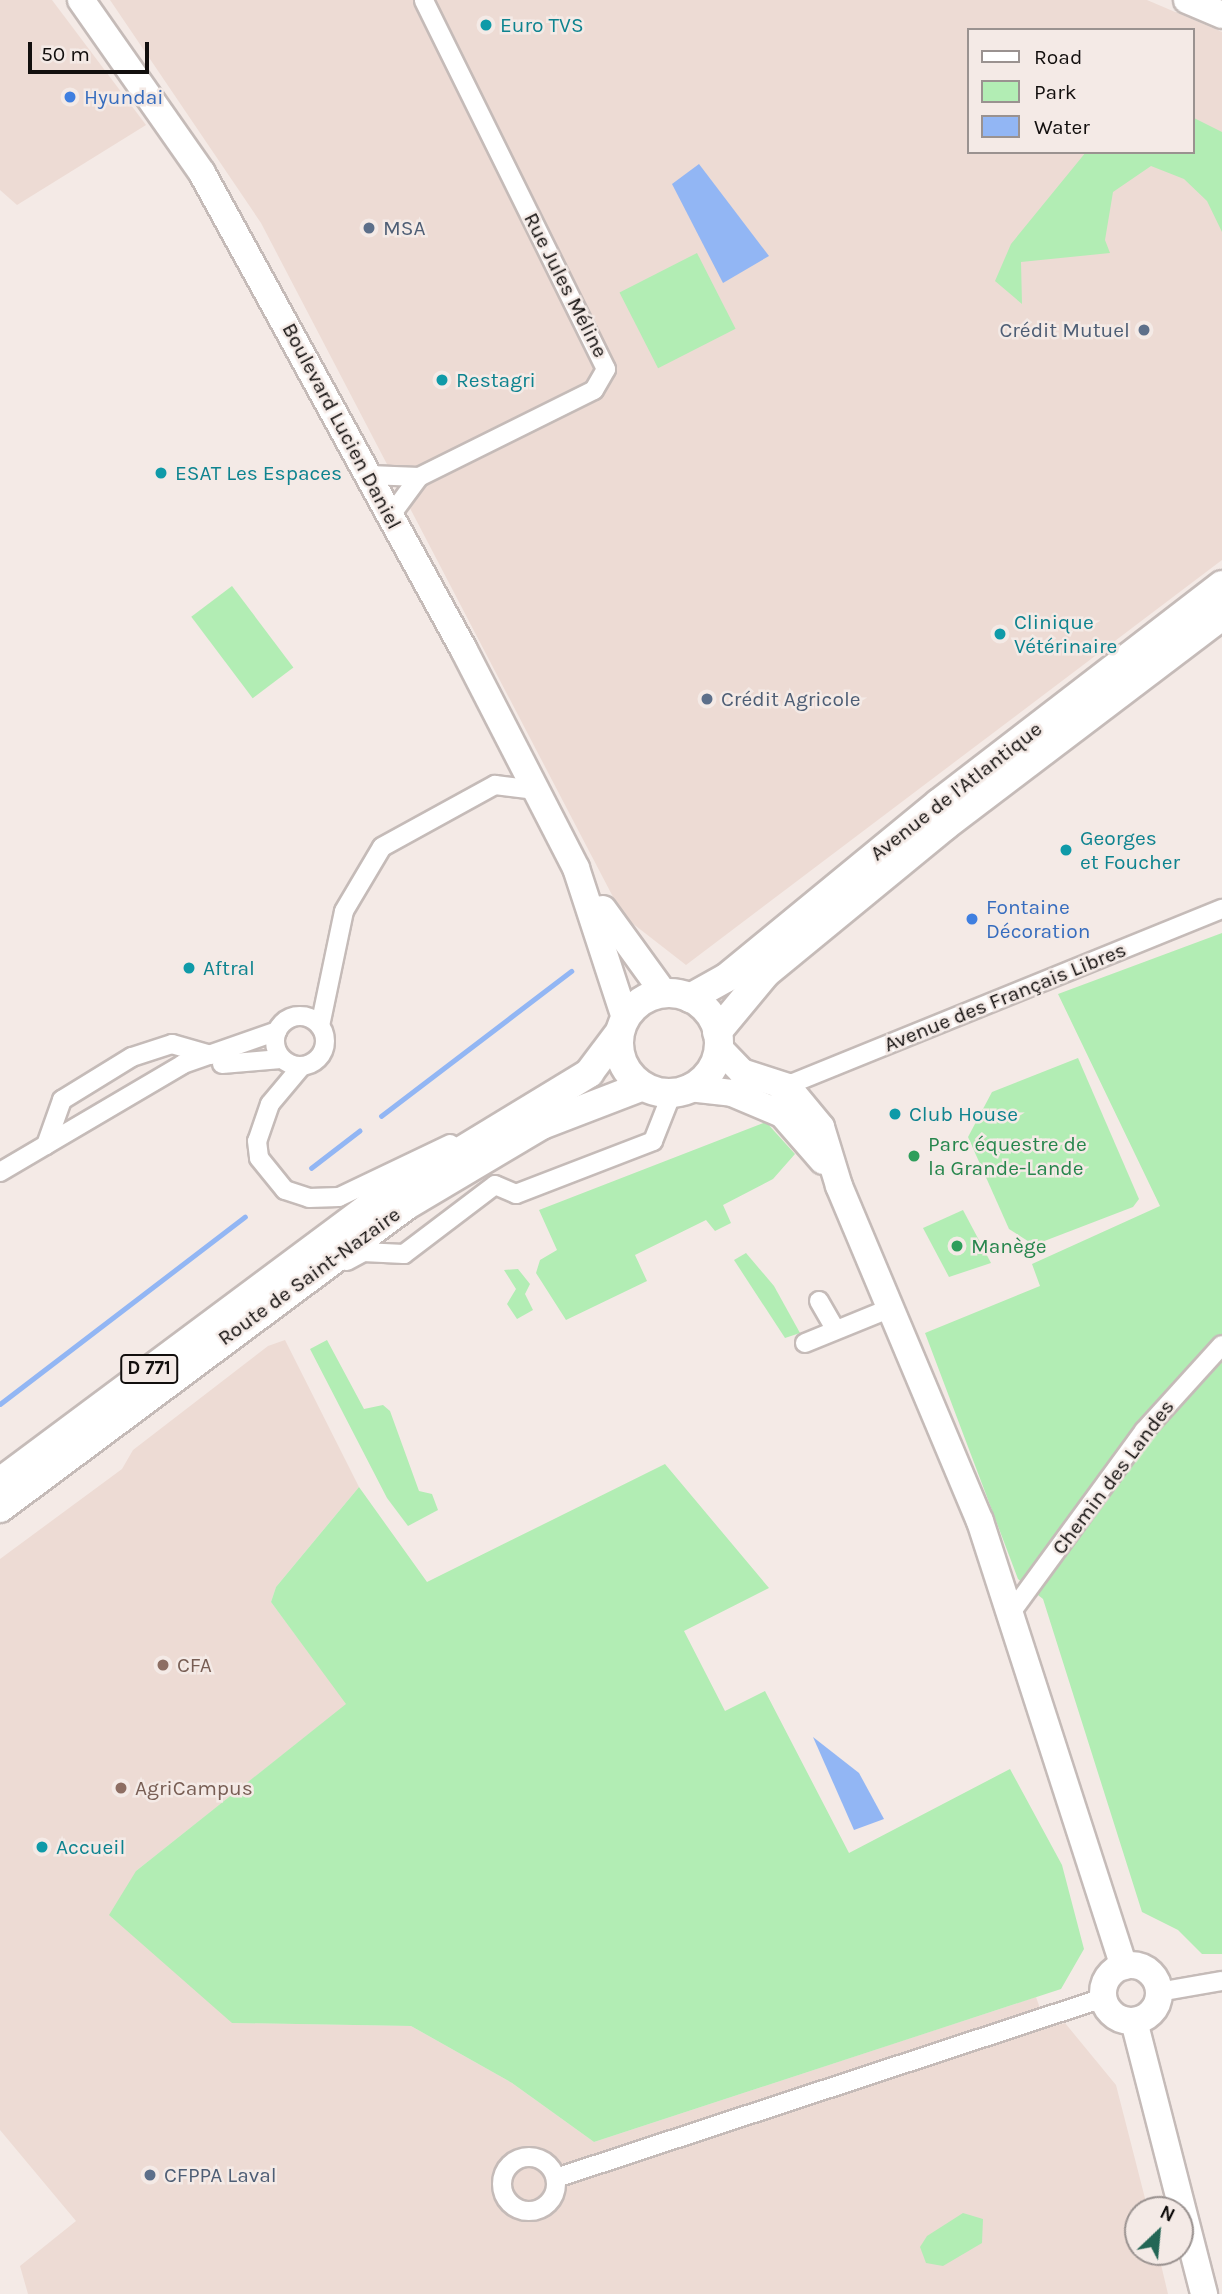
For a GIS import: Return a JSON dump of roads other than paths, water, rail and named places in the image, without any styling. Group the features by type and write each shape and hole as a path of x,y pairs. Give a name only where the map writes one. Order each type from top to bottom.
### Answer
{"main road":[{"name":"Avenue de l'Atlantique","path":"690,998 726,978 939,803 1222,584"},
{"name":"Avenue de l'Atlantique","path":"718,1040 777,964 945,826 1222,617"},
{"path":"663,992 690,998 718,1040 710,1070 680,1090 643,1086 623,1063 622,1026 646,997 663,992"},
{"name":"Route de Saint-Nazaire","path":"0,1482 320,1241 535,1103 589,1073 622,1026"},
{"name":"Route de Saint-Nazaire","path":"0,1508 259,1311 492,1152 600,1098 643,1086"}],"street":[{"name":"Boulevard Lucien Daniel","path":"81,0 202,173 391,515 576,868 663,992"},
{"name":"Rue Jules Méline","path":"391,515 419,477 593,390 607,363 424,0"},
{"path":"1187,0 1222,15"},
{"path":"369,475 419,477"},
{"path":"535,1103 363,1187 309,1198 285,1190 268,1174 257,1141 270,1104 301,1067 321,1056 320,1026 344,911 382,847 495,785 536,790"},
{"name":"Boulevard Lucien Daniel","path":"576,868 622,1026"},
{"name":"Avenue des Français Libres","path":"740,1095 782,1093 788,1087 1222,909"},
{"path":"0,1172 170,1073 210,1055 277,1031 302,1016 320,1026"},
{"path":"277,1031 281,1059"},
{"path":"718,1040 742,1072 788,1087 821,1127 839,1186 944,1425 1010,1614 1124,1966"},
{"path":"47,1144 62,1100 131,1057 172,1044 210,1055"},
{"path":"170,1073 281,1059 301,1067"},
{"path":"495,1185 516,1194 653,1141 680,1090 740,1095 799,1129 839,1186"},
{"path":"492,1152 495,1185"},
{"path":"259,1311 363,1252 404,1254 495,1185"},
{"path":"819,1301 835,1329"},
{"path":"805,1343 893,1307"},
{"name":"Chemin des Landes","path":"1010,1614 1144,1431 1222,1345"},
{"path":"1124,1966 1147,1971 1158,1992 1149,2014 1134,2021 1118,2018 1103,1998 1105,1982 1124,1966"},
{"path":"1158,1992 1222,1981"},
{"path":"556,2178 1103,1998"},
{"path":"1134,2021 1204,2294"}],"water":[{"path":"699,164 769,256 723,283 672,184"},
{"path":"813,1737 859,1773 884,1819 854,1830"}],"waterway":[{"path":"381,1116 571,971"},
{"path":"311,1168 359,1131"},
{"path":"0,1404 245,1217"}],"place":[{"name":"Euro TVS","path":"486,25"},
{"name":"Hyundai","path":"70,97"},
{"name":"MSA","path":"369,228"},
{"name":"Crédit Mutuel","path":"1144,330"},
{"name":"Restagri","path":"442,380"},
{"name":"ESAT Les Espaces","path":"161,473"},
{"name":"Clinique Vétérinaire","path":"1000,634"},
{"name":"Crédit Agricole","path":"707,699"},
{"name":"Georges et Foucher","path":"1066,850"},
{"name":"Fontaine Décoration","path":"972,919"},
{"name":"Aftral","path":"189,968"},
{"name":"Club House","path":"895,1114"},
{"name":"Parc équestre de la Grande-Lande","path":"914,1156"},
{"name":"Manège","path":"957,1246"},
{"name":"CFA","path":"163,1665"},
{"name":"AgriCampus","path":"121,1788"},
{"name":"Accueil","path":"42,1847"},
{"name":"CFPPA Laval","path":"150,2175"}]}
